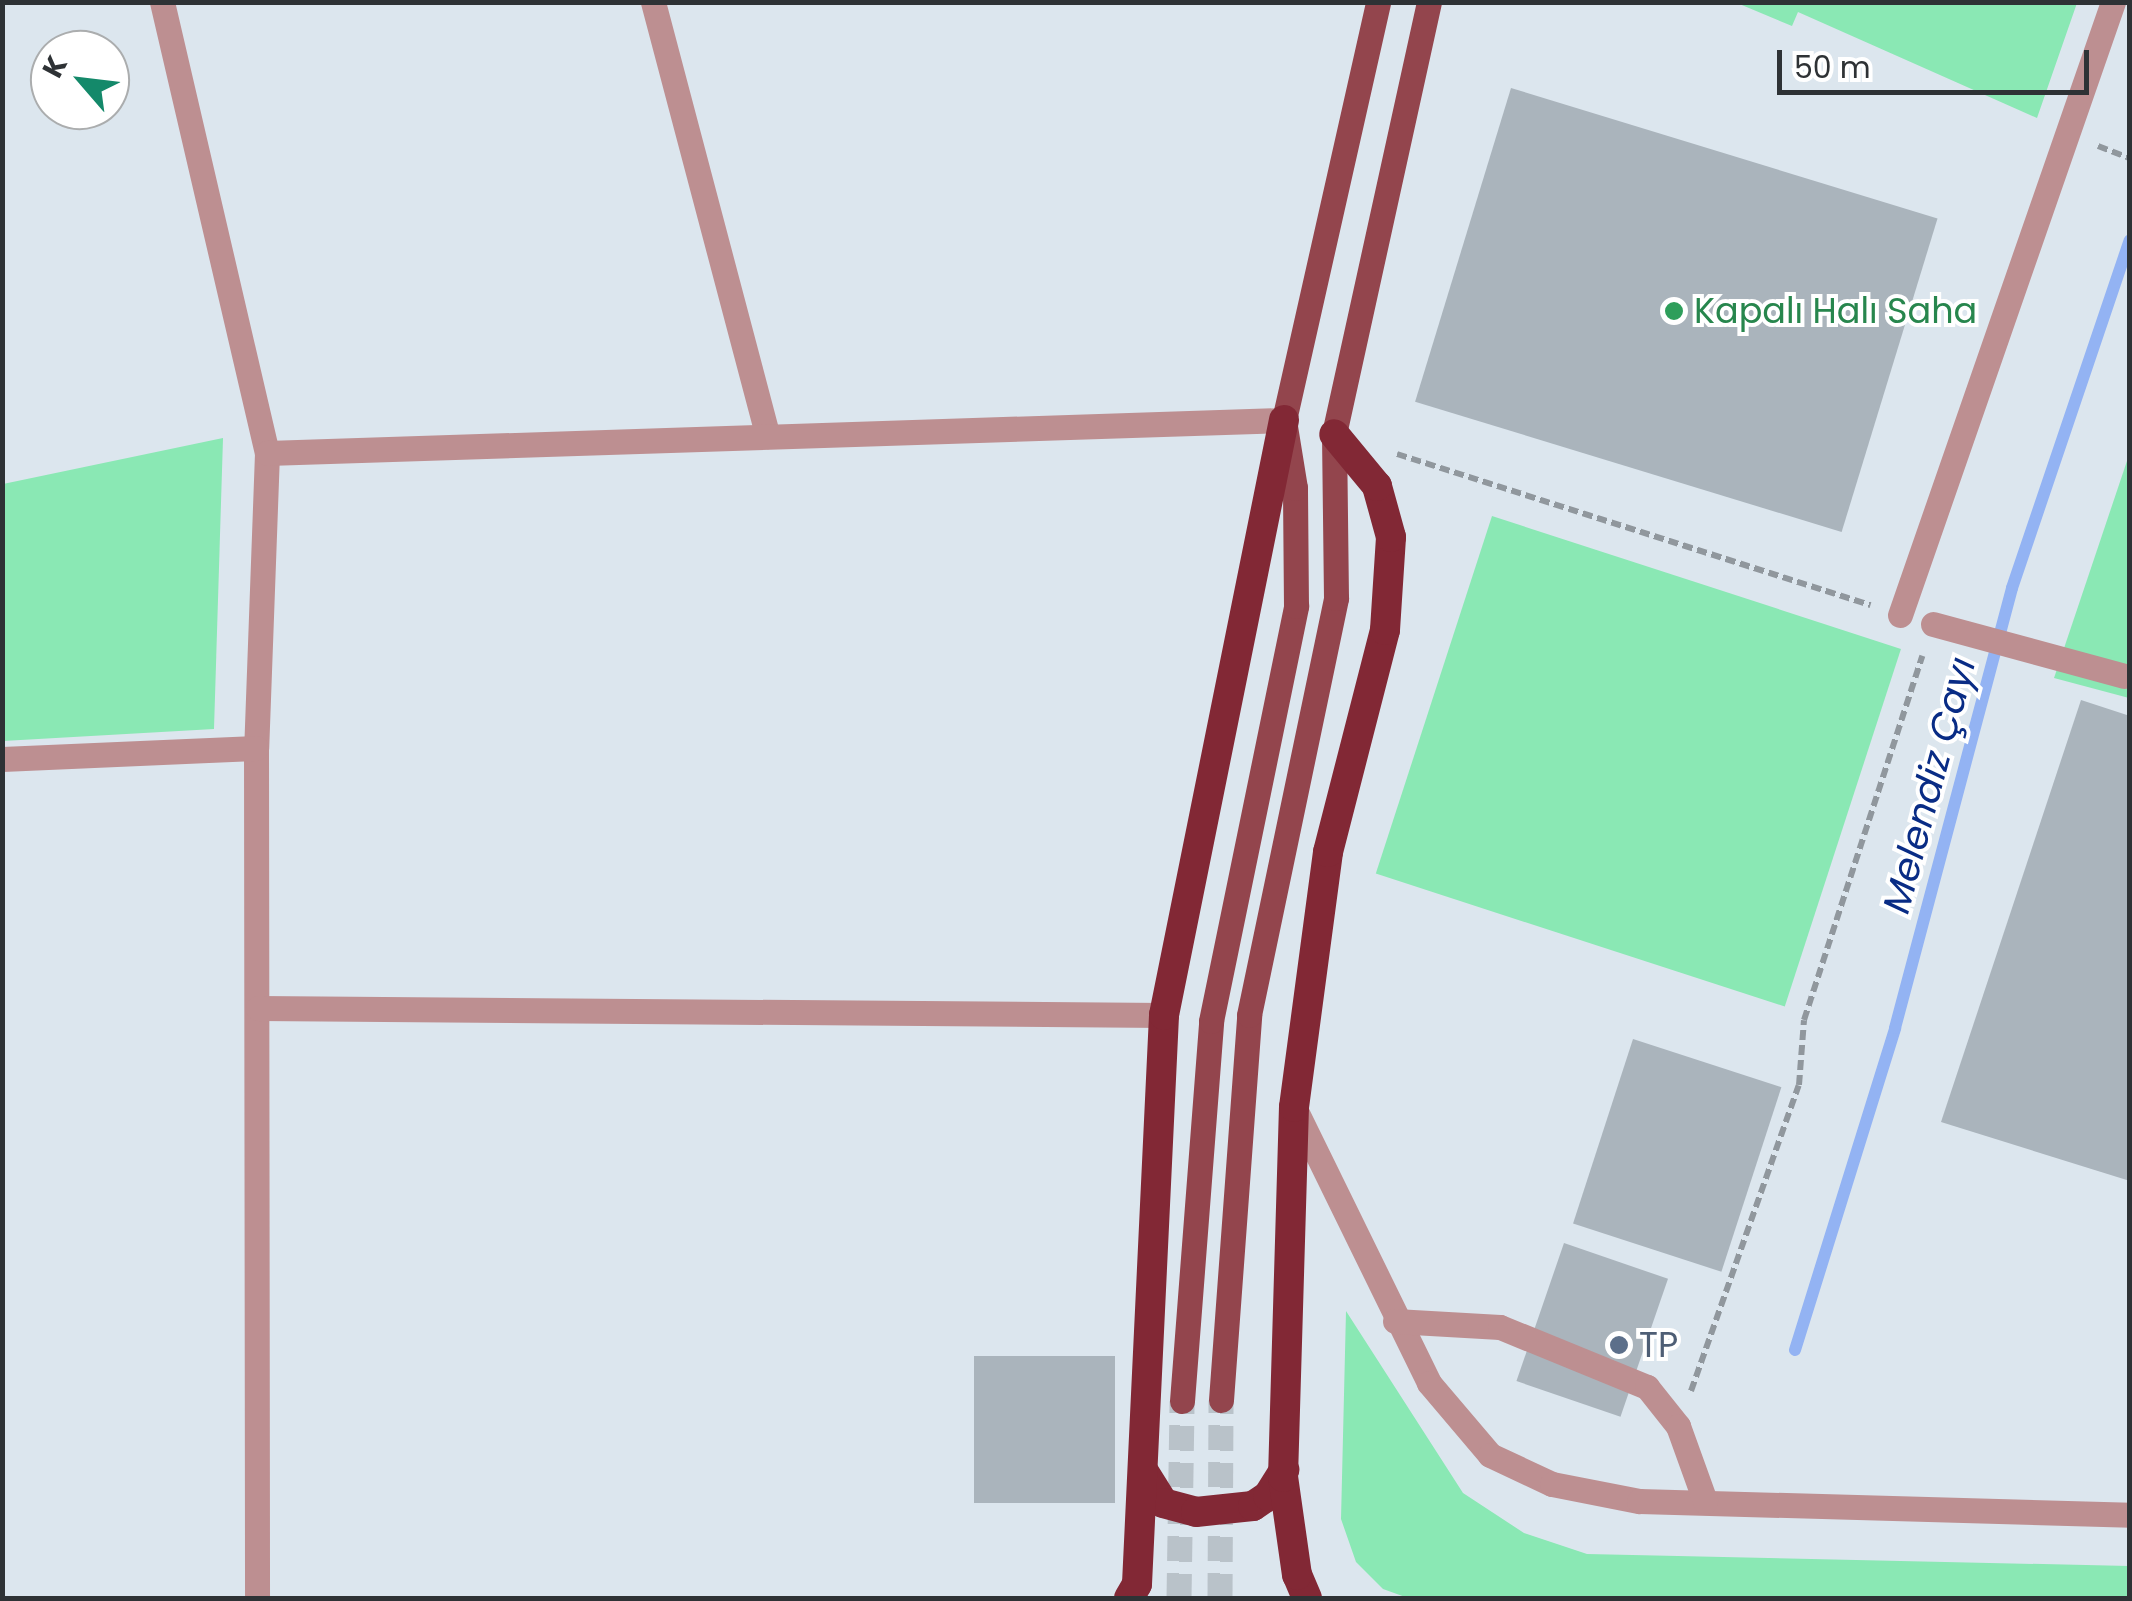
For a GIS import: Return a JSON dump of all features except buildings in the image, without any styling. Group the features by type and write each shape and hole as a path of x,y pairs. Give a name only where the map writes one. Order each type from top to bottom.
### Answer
{"highway":[{"path":"1129,1598 1137,1584 1164,1015 1284,420"},
{"path":"1308,1598 1298,1575 1284,1470 1294,1108 1328,852 1385,630 1390,556 1377,486 1334,434"},
{"path":"1143,1469 1162,1503 1196,1512 1253,1506 1268,1496 1284,1470"}],"main road":[{"path":"1182,1401 1210,1021 1296,606 1295,488 1284,420 1378,2"},
{"path":"1221,1400 1249,1015 1336,598 1334,434 1429,2"}],"street":[{"path":"162,2 266,452 256,748 257,1598"},
{"path":"652,2 768,436"},
{"path":"1900,614 2114,2"},
{"path":"266,452 1284,420"},
{"path":"1933,624 2124,676"},
{"path":"2,759 256,748"},
{"path":"258,1008 1164,1015"},
{"path":"1294,1108 1395,1321 1430,1383 1490,1455 1552,1484 1640,1500 2130,1516"},
{"path":"1395,1321 1500,1327 1647,1387 1678,1426 1705,1502"}],"path":[{"path":"1334,434 1900,614"},
{"path":"1678,1426 1799,1085 1804,1020 1933,624"}],"green space":[{"path":"1737,3 2077,3 2037,118 1798,12 1792,26"},
{"path":"223,438 214,729 3,741 3,484"},
{"path":"2129,455 2129,698 2054,678"},
{"path":"1492,516 1901,649 1785,1006 1376,874"},
{"path":"1346,1311 1463,1493 1524,1533 1587,1554 2129,1566 2129,1598 1408,1598 1383,1589 1356,1562 1341,1519"}],"waterway":[{"name":"Melendiz Çayı","path":"1795,1350 1895,1028 2012,588 2130,240"}],"tunnel":[{"path":"1220,1598 1221,1400"},
{"path":"1179,1598 1182,1401"}],"place":[{"name":"Kapalı Halı Saha","path":"1674,311"},
{"name":"TP","path":"1619,1345"}]}
